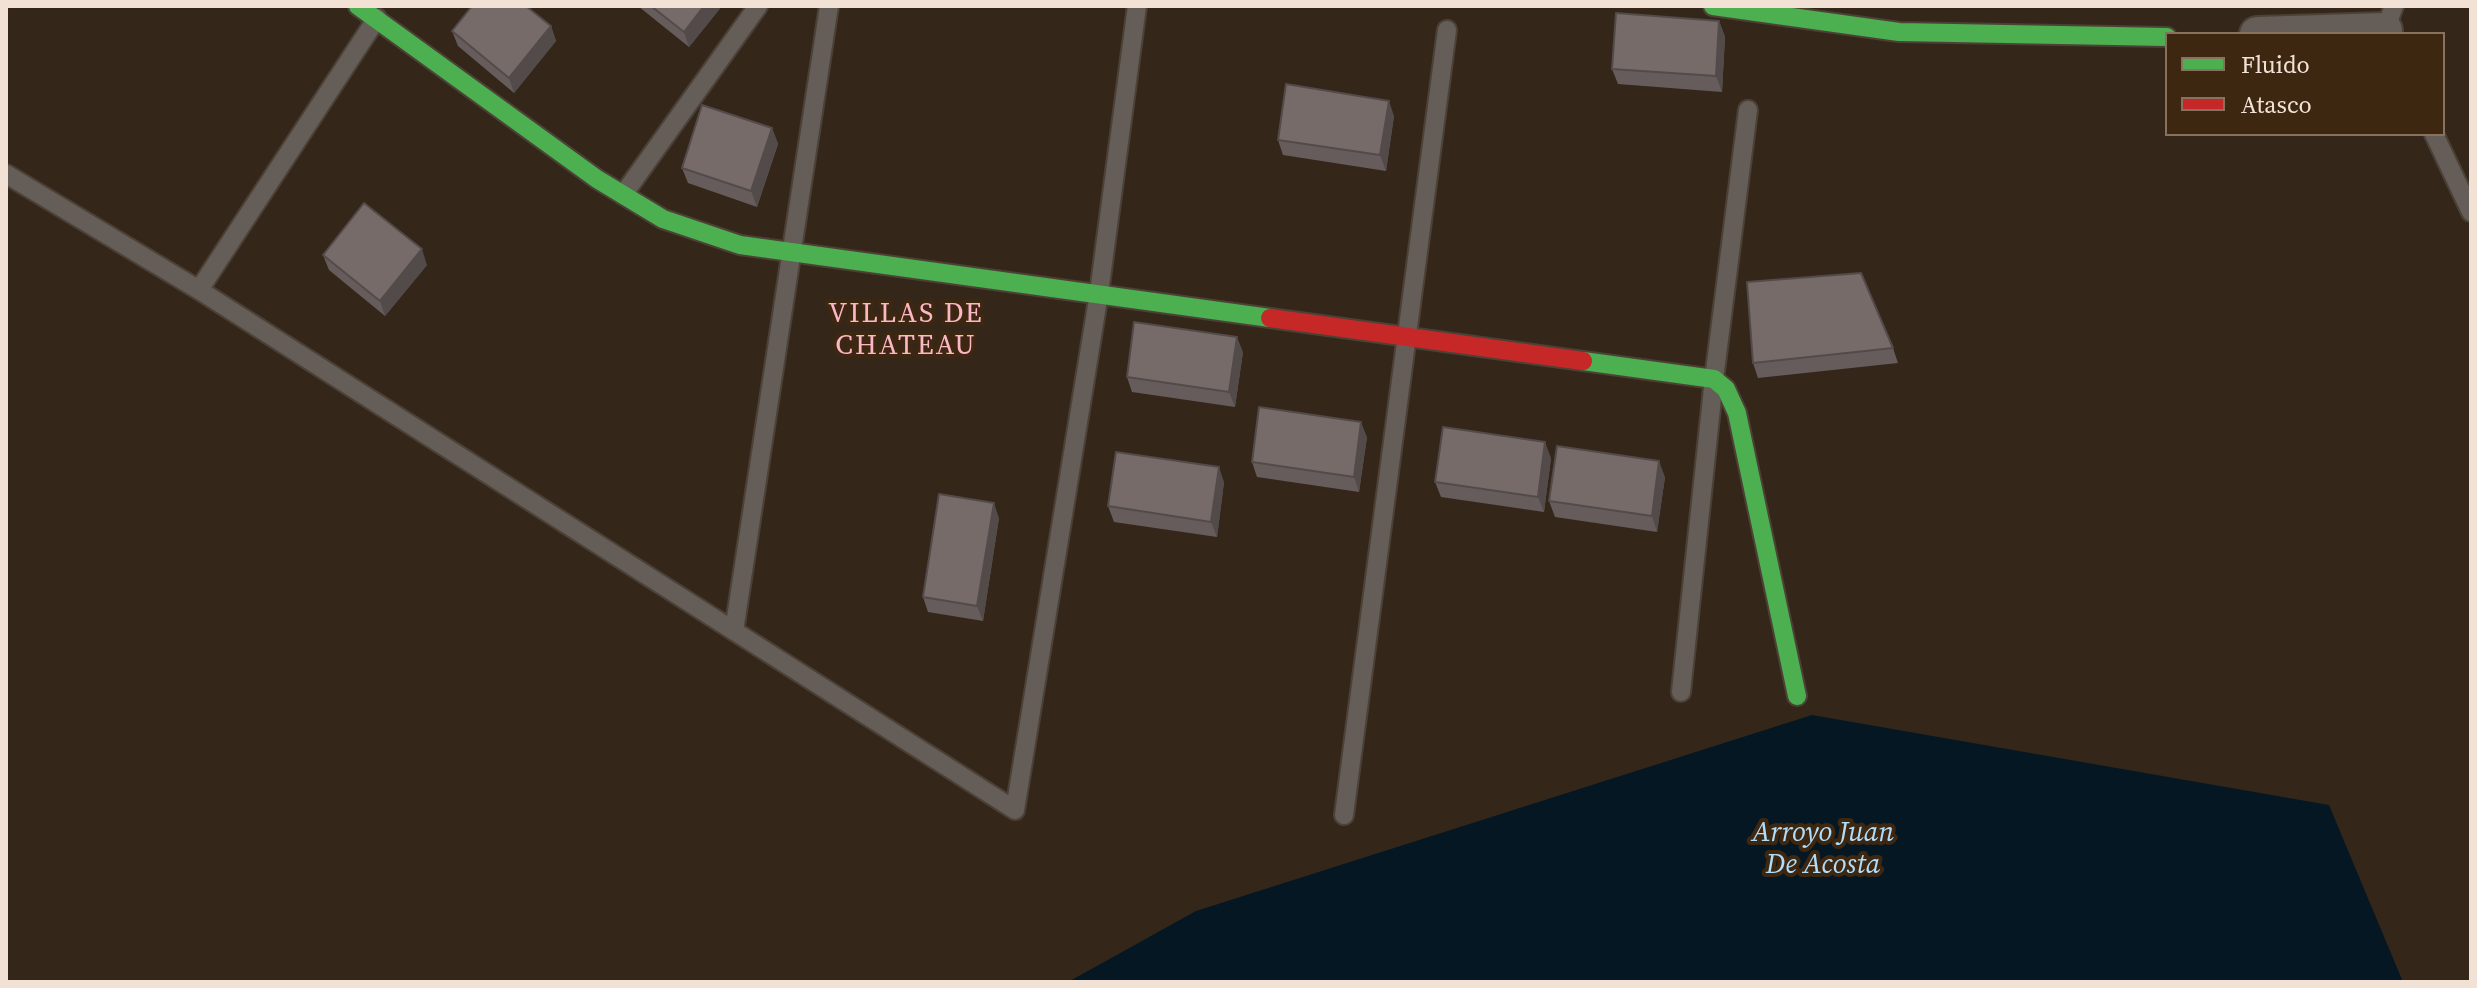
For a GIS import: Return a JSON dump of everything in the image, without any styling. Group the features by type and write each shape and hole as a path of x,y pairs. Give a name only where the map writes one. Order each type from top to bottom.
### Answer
{"street":[{"path":"358,6 381,13 623,195 663,219 740,245 1714,379 1726,389 1737,413 1797,696"},
{"path":"1713,6 1899,32 2165,37"},
{"path":"2281,32 2389,23"}],"lane":[{"path":"623,195 758,6"},
{"path":"734,631 829,6"},
{"path":"6,174 199,290 1015,810 1099,293 1137,6"},
{"path":"199,290 381,13"},
{"path":"1344,815 1447,30"},
{"path":"1681,692 1714,379 1748,110"},
{"path":"2435,136 2471,212"}],"water":[{"name":"Arroyo Juan De Acosta","path":"1812,715 2329,805 2403,982 1068,982 1196,911"}],"building":[{"path":"472,6 526,6 551,26 509,78 452,31"},
{"path":"651,6 704,6 684,32"},
{"path":"1616,13 1719,21 1716,76 1612,69"},
{"path":"1286,84 1389,101 1380,155 1278,140"},
{"path":"702,105 772,128 751,191 682,168"},
{"path":"364,203 422,249 380,301 323,255"},
{"path":"1861,273 1893,348 1753,363 1747,282"},
{"path":"1134,322 1237,337 1229,392 1127,377"},
{"path":"1259,407 1361,422 1354,477 1252,462"},
{"path":"1443,427 1545,442 1538,497 1435,482"},
{"path":"1557,446 1659,461 1652,516 1549,501"},
{"path":"1116,452 1219,467 1211,522 1108,506"},
{"path":"939,494 994,503 977,606 923,597"}],"traffic: fast":[{"path":"358,6 597,179 663,219 740,245 1270,318"},
{"path":"1713,6 1899,32 2165,37"},
{"path":"1583,361 1714,379 1726,389 1737,413 1797,696"}],"traffic: jam":[{"path":"1270,318 1583,361"}],"district":[{"name":"VILLAS DE CHATEAU","path":"906,331"}]}
